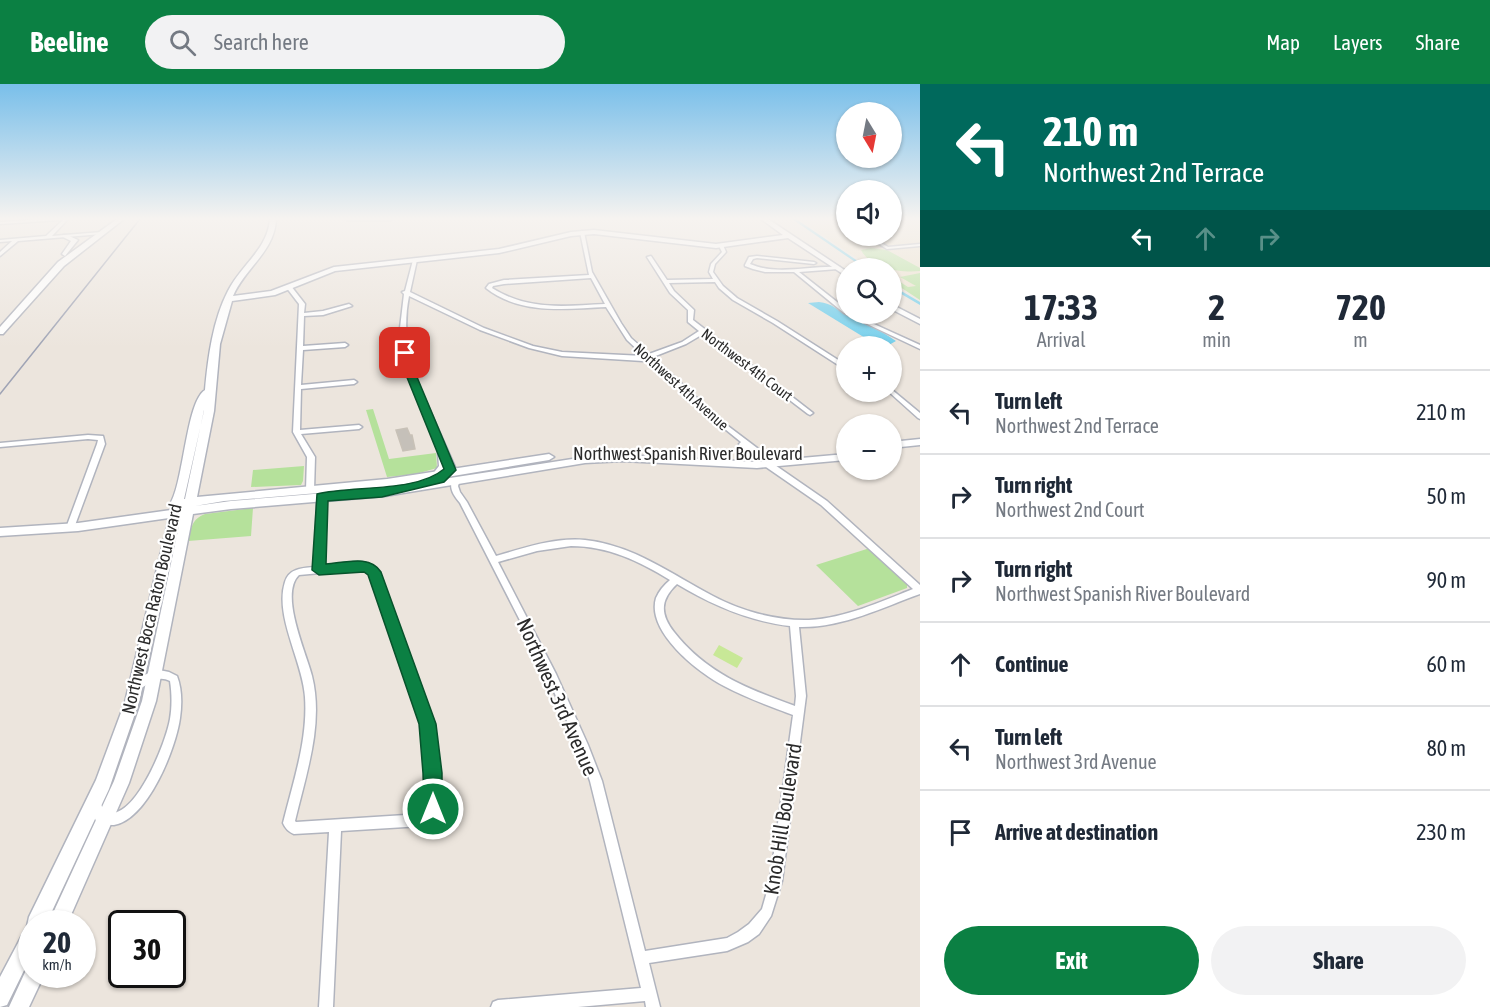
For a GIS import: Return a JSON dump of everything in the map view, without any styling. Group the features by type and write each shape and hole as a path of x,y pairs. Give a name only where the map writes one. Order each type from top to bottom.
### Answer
{"street":[{"path":"0,322 56,262"},
{"path":"0,332 65,262"},
{"name":"Northwest Boca Raton Boulevard","path":"43,910 120,741 137,686 209,411 209,387 228,299 238,279 251,262"},
{"path":"228,299 259,296 334,269 396,262"},
{"name":"Northwest 3rd Avenue","path":"414,262 405,292 406,360 442,450 456,478 454,488 464,502 560,694 584,748 596,781 652,1000"},
{"name":"Northwest 4th Avenue","path":"589,262 592,276 622,330 648,358 741,441 824,502 920,590"},
{"name":"Northwest 4th Court","path":"653,262 676,297 691,310 690,321 810,413"},
{"path":"716,262 711,268 715,280 735,299 776,322 836,361"},
{"path":"748,262 749,267 795,271 836,268"},
{"path":"788,262 795,271 836,303"},
{"path":"805,262 814,263"},
{"path":"592,276 495,283 490,286 493,291 540,309 608,305"},
{"path":"666,282 715,280"},
{"path":"289,286 301,301 302,348 296,432 311,457 310,490"},
{"path":"405,292 482,329 531,347 562,354 634,360 648,358 703,331"},
{"path":"302,315 323,313 349,306"},
{"path":"902,312 920,321"},
{"path":"871,324 920,347"},
{"path":"302,348 345,345"},
{"path":"298,387 354,382"},
{"path":"902,401 920,417"},
{"path":"296,432 359,427"},
{"path":"0,445 101,438 101,444 70,528"},
{"name":"Northwest 4th Avenue","path":"741,441 747,452 742,457"},
{"path":"902,444 920,442"},
{"path":"436,475 443,466 442,450"},
{"path":"902,452 920,450"},
{"name":"Northwest Spanish River Boulevard","path":"183,507 382,492 440,479 605,458 767,461 836,451"},
{"path":"530,468 586,452"},
{"name":"Northwest Spanish River Boulevard","path":"0,532 70,528 183,507 436,475 456,478 518,461 586,452 742,457 788,464 836,459"},
{"path":"788,464 786,471 789,477"},
{"path":"319,570 321,497"},
{"name":"Northwest Boca Raton Boulevard","path":"63,910 105,820 137,740 156,674 183,507"},
{"path":"493,561 559,544 592,544 633,555 726,606 759,617 794,623 833,619 920,590"},
{"path":"366,566 374,572 427,724 434,803 429,816 422,820 294,828 290,825 304,766 311,714 310,692 290,618 286,591 293,573 319,570 366,566"},
{"path":"676,579 660,597 659,610 664,625 685,652 709,673 727,684 799,712"},
{"name":"Knob Hill Boulevard","path":"641,958 727,944 743,938 761,921 771,902 776,881 799,712 801,680 794,623"},
{"path":"94,802 100,817 105,820 117,819 135,806 154,777 172,735 176,713 174,679 166,674 156,674 137,686"},
{"path":"326,1007 335,826"},
{"path":"0,998 18,961"},
{"path":"19,1007 28,988"},
{"path":"498,1007 652,1000"}],"shaded area":[{"path":"902,262 920,262 920,300 902,288"}],"green space":[{"path":"902,262 909,262 920,268 920,271 902,271"},
{"path":"920,273 920,300 902,288 902,283 908,287 916,286 902,277"},
{"path":"373,409 389,459 436,453 437,468 416,474 387,477 366,410"},
{"path":"304,466 301,485 251,487 253,470"},
{"path":"253,508 251,536 188,541 197,518 205,514"},
{"path":"870,548 907,583 907,588 858,606 816,565"},
{"path":"719,645 743,658 737,668 713,655"}],"water":[{"path":"819,302 832,306 836,309 836,320 808,303"},
{"path":"842,324 864,324 888,336 862,336"}],"building":[{"path":"407,428 412,435 415,449 403,451 396,430"}],"waterway":[{"path":"902,293 920,304"}],"railway":[{"path":"0,394 106,262"}],"route":[{"path":"405,353 409,370 451,467 449,473 440,479 382,492 321,497 319,570 366,566 374,572 427,724 433,809"}]}
